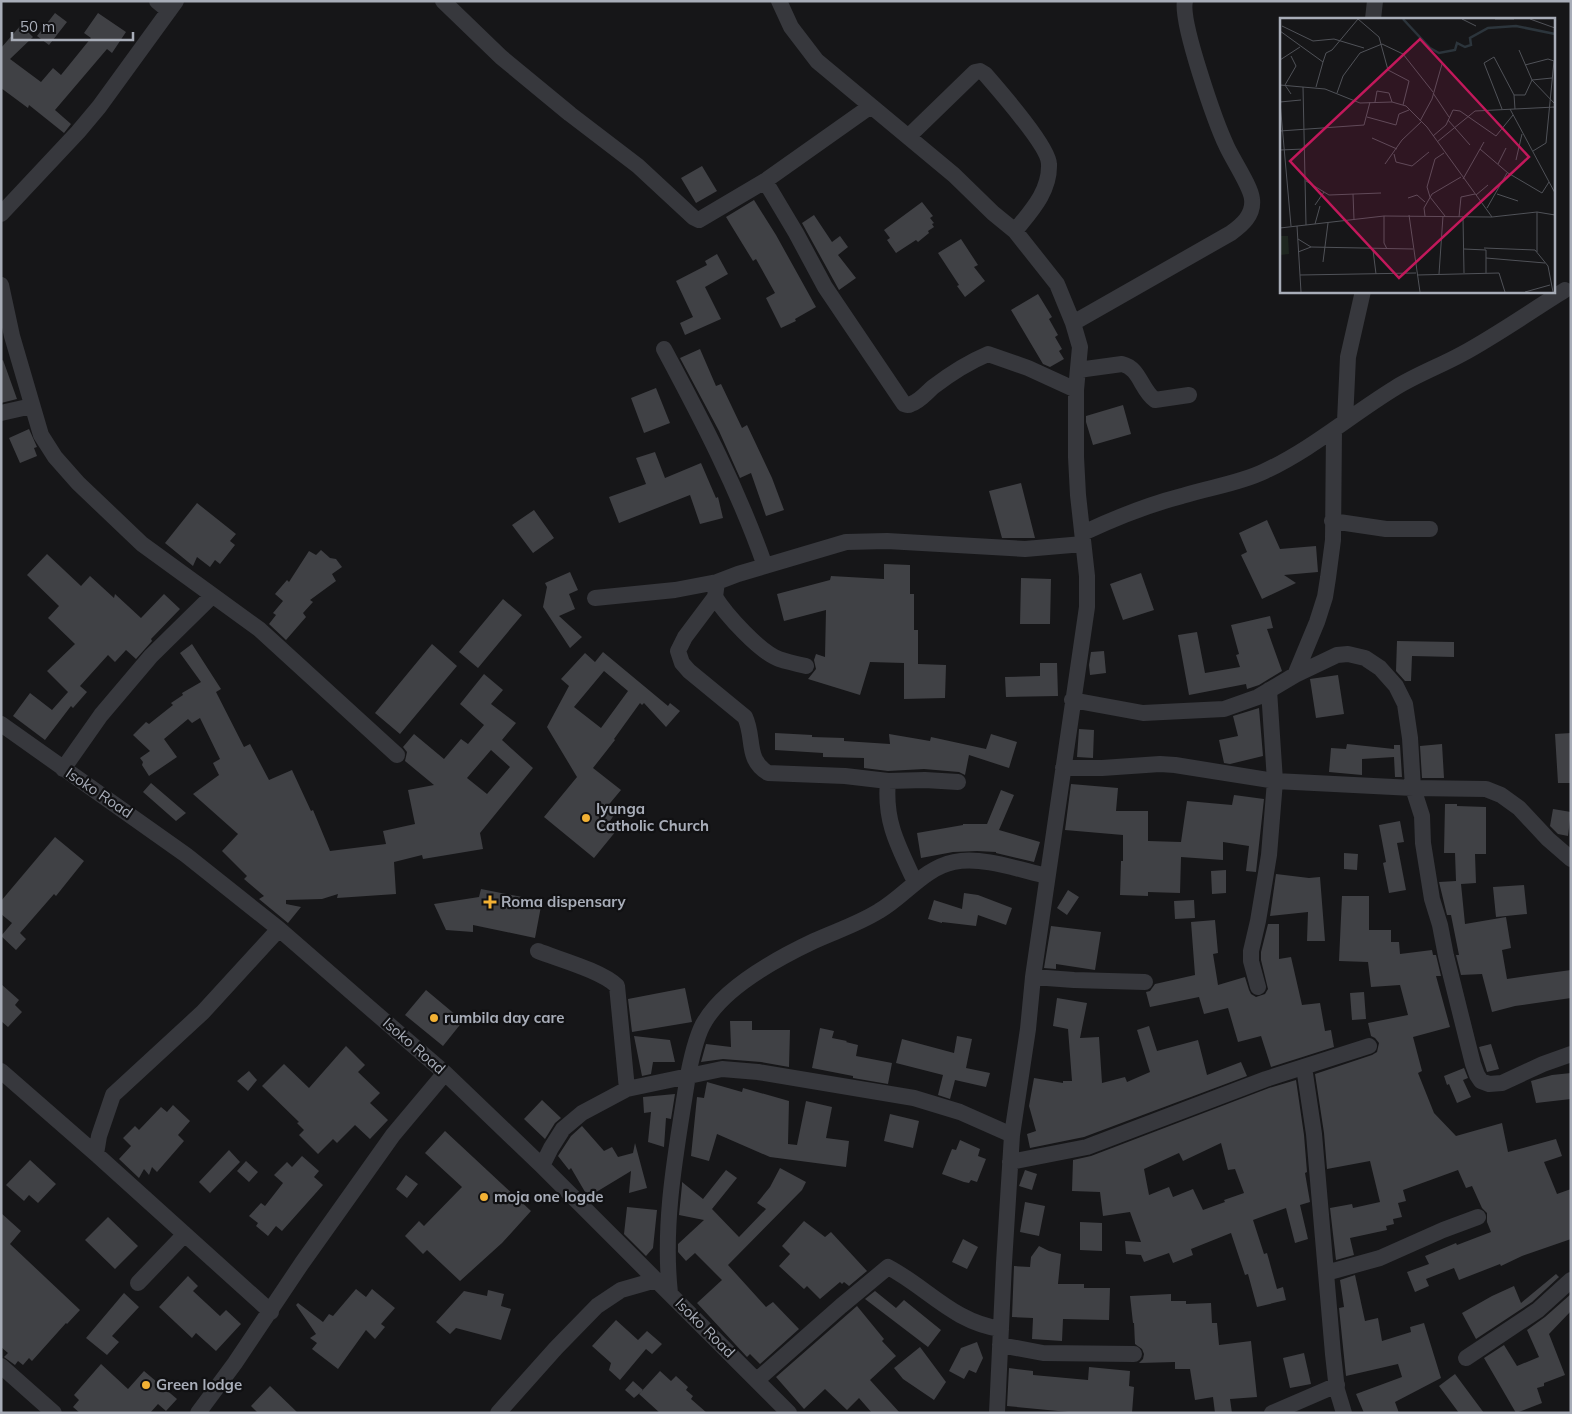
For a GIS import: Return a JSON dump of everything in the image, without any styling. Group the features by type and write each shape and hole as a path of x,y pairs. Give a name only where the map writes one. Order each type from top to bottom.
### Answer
{"street":[{"path":"443,1 501,57 564,110 631,160 699,220 765,181 871,106"},
{"path":"779,1 792,27 817,61 909,136 1015,231 1057,284 1073,323 1080,347 1076,390 1076,457 1078,495 1087,576 1087,607 1072,700 1012,1135 997,1413"},
{"path":"1073,323 1231,233 1249,216 1252,199 1226,146 1207,95 1184,19 1185,1"},
{"path":"1372,18 1375,1"},
{"path":"1,214 99,107 167,4"},
{"path":"909,136 975,72 980,71 985,74 1018,113 1050,163 1047,181 1039,202 1015,231"},
{"path":"765,181 825,287 904,404 918,401 933,387 975,360 988,354 1028,368 1076,390"},
{"path":"1,285 12,336 41,436 55,457 78,483 142,544 259,629 397,755"},
{"path":"595,598 675,590 716,590 765,566 846,542 887,541 1025,549 1083,538 1133,511 1183,495 1248,479 1288,460 1401,384 1462,354 1565,290"},
{"path":"1295,675 1317,622 1325,597 1331,559 1339,425 1348,357 1363,292"},
{"path":"664,349 723,461 749,520 765,566"},
{"path":"1078,370 1122,364 1129,365 1148,395 1155,400 1189,395"},
{"path":"1,413 32,406"},
{"path":"1332,521 1386,530 1430,529"},
{"path":"716,590 727,612 765,651 779,659 806,666"},
{"path":"716,590 678,651 682,663 689,670 745,717 749,725 752,751 760,768 768,773 845,776 888,781 925,780 958,782"},
{"path":"62,769 101,715 151,656 212,596"},
{"path":"1072,700 1143,713 1224,709 1244,703 1330,657 1348,654 1364,658 1380,668 1396,686 1405,704 1409,729 1413,788 1422,816 1423,843 1432,899 1461,1018 1479,1080 1489,1084 1502,1083 1543,1064 1571,1054"},
{"path":"1258,987 1251,961 1251,951 1269,855 1275,780 1269,690"},
{"name":"Isoko Road","path":"1,724 186,855 279,929 444,1073 542,1166 758,1380 785,1411"},
{"path":"1063,768 1102,768 1160,764 1275,780 1413,788 1486,789 1501,794 1519,808 1548,839 1571,859"},
{"path":"888,781 888,812 892,828 898,847 915,882"},
{"path":"670,1293 667,1268 669,1206 688,1075 704,1021 727,995 776,961 815,940 863,920 884,908 915,882 945,864 957,861 980,862 1047,876"},
{"path":"96,1154 100,1129 113,1095 203,1012 279,929"},
{"path":"538,951 603,977 612,981 617,986 627,1089"},
{"path":"1033,977 1145,982"},
{"path":"1010,1162 1087,1147 1266,1079 1369,1046"},
{"path":"1304,1067 1314,1134 1336,1385 1344,1413"},
{"path":"542,1166 550,1148 563,1129 582,1113 627,1089 722,1069 758,1072 914,1098 951,1109 1012,1135"},
{"path":"198,1413 235,1363 302,1263 393,1134 444,1073"},
{"path":"2,1075 96,1154 270,1312"},
{"path":"1326,1273 1380,1258 1443,1230 1478,1217"},
{"path":"138,1283 184,1235"},
{"path":"758,1380 847,1300 888,1267 968,1320 1000,1337 1043,1353 1134,1354"},
{"path":"498,1413 556,1348 598,1306 621,1290 656,1280"},
{"path":"1466,1358 1538,1310 1571,1280"},
{"path":"1,1366 54,1413"},
{"path":"1272,1413 1336,1385"}],"building":[{"path":"55,13 67,22 49,45 37,36"},
{"path":"98,13 126,32 112,53 107,49 55,110 71,124 64,133 29,105 28,108 1,88 1,48 21,25 33,37 10,59 41,82 53,68 61,75 91,38 84,33"},
{"path":"702,166 717,191 696,203 681,178"},
{"path":"754,200 816,307 795,319 796,321 781,328 766,298 775,293 756,259 753,261 726,217"},
{"path":"922,202 933,216 930,218 934,223 932,224 934,227 918,242 916,240 896,253 887,240 890,238 884,230"},
{"path":"814,215 832,242 840,236 848,247 838,255 856,278 839,290 802,223"},
{"path":"961,239 978,265 974,267 985,281 965,297 938,253"},
{"path":"717,254 728,274 705,287 721,319 685,335 680,323 693,317 676,281 707,265 705,261"},
{"path":"1038,294 1052,317 1049,319 1058,335 1055,337 1062,349 1059,351 1064,359 1050,367 1043,364 1011,310"},
{"path":"700,349 716,386 721,384 742,428 747,425 772,478 784,510 766,516 751,473 740,478 719,431 680,358"},
{"path":"3,360 17,399 1,403 1,361"},
{"path":"656,388 670,423 644,433 631,398"},
{"path":"1123,405 1131,434 1093,445 1086,416"},
{"path":"29,429 37,447 34,448 37,456 20,463 9,438"},
{"path":"655,452 665,478 701,463 716,498 718,497 723,518 700,524 690,495 619,523 609,497 646,484 636,458"},
{"path":"1021,483 1035,538 1002,538 989,491"},
{"path":"197,503 236,534 230,541 235,545 220,564 215,560 210,567 197,557 193,566 165,543"},
{"path":"534,510 554,538 533,553 512,525"},
{"path":"1267,520 1280,549 1316,546 1318,572 1284,575 1296,583 1262,599 1241,555 1247,552 1239,533"},
{"path":"321,550 330,558 336,559 342,567 332,574 336,581 310,600 313,602 303,613 306,617 286,640 269,624 276,615 273,613 283,601 275,594 287,580 289,582 309,551 316,555"},
{"path":"47,554 81,586 90,576 114,598 115,594 141,618 164,594 180,609 151,639 152,641 136,659 126,650 115,662 108,655 80,686 87,692 73,708 71,706 45,740 13,716 30,693 52,710 68,692 47,671 75,644 48,618 59,606 27,575"},
{"path":"884,564 910,565 910,594 914,594 914,630 918,630 918,664 946,665 945,698 904,699 904,663 870,662 860,695 808,679 816,669 814,660 816,654 825,657 826,610 784,621 777,594 830,580 831,576 884,579"},
{"path":"570,572 578,590 569,594 575,609 559,616 582,637 570,648 543,607 547,587 545,583"},
{"path":"1141,573 1154,610 1123,620 1110,584"},
{"path":"1021,578 1051,579 1050,624 1020,624"},
{"path":"503,599 522,615 478,668 459,652"},
{"path":"1270,616 1273,628 1267,629 1282,671 1259,685 1247,689 1246,684 1189,695 1178,635 1197,632 1205,673 1240,667 1236,655 1239,654 1231,625"},
{"path":"1397,641 1454,642 1454,657 1412,656 1411,681 1405,681 1396,671"},
{"path":"192,644 221,689 216,692 244,747 250,744 269,780 292,770 311,811 313,810 330,851 386,844 383,831 415,824 408,790 434,785 405,761 407,752 403,747 414,734 444,759 461,739 468,744 484,725 460,704 484,674 503,690 491,704 516,723 502,740 533,768 480,833 483,849 423,859 422,855 394,862 396,894 337,898 338,894 322,899 286,900 286,904 301,907 288,923 259,899 264,896 244,879 247,876 222,851 238,834 193,794 219,775 213,763 220,759 200,718 192,723 188,719 164,739 177,757 149,776 142,765 143,762 140,758 150,751 133,735 146,722 149,724 173,705 171,703 183,695 182,693 201,682 180,653","holes":["491,750 510,767 487,794 467,778"]},
{"path":"432,644 457,666 400,734 375,713"},
{"path":"1104,651 1106,673 1090,675 1091,652"},
{"path":"603,652 668,706 670,703 680,711 666,727 644,703 642,705 640,703 593,768 621,790 606,808 614,815 608,824 616,831 594,858 544,817 577,777 547,727 569,686 561,679 585,653 595,662","holes":["604,671 628,691 601,728 574,707"]},
{"path":"1040,663 1057,663 1058,696 1006,697 1005,677 1040,676"},
{"path":"1338,675 1344,714 1316,718 1310,679"},
{"path":"1259,708 1263,756 1230,764 1224,763 1219,740 1238,736 1233,716"},
{"path":"1079,729 1094,730 1093,758 1077,757"},
{"path":"775,733 844,738 844,741 890,744 889,734 930,741 931,737 986,749 991,734 1017,742 1009,768 969,755 965,775 959,772 924,769 888,771 864,768 864,758 823,757 823,753 775,750"},
{"path":"1571,733 1571,783 1558,783 1555,734"},
{"path":"1347,744 1394,749 1394,745 1400,745 1402,777 1395,777 1394,757 1362,759 1362,775 1329,772 1331,748 1346,749"},
{"path":"1442,744 1444,778 1422,778 1420,746"},
{"path":"151,783 186,813 176,821 143,792"},
{"path":"1071,784 1118,788 1116,811 1148,811 1148,841 1181,842 1187,801 1232,805 1234,795 1264,799 1256,872 1246,871 1249,846 1223,842 1223,860 1181,857 1180,893 1148,892 1148,896 1120,895 1123,835 1065,830"},
{"path":"1001,790 1014,795 999,830 1040,842 1034,862 996,852 977,851 953,852 921,858 917,833 963,824 987,824"},
{"path":"1445,804 1486,807 1486,854 1475,854 1476,883 1461,884 1465,924 1506,917 1511,948 1502,950 1507,979 1571,970 1571,998 1515,1006 1492,1012 1482,974 1461,975 1456,955 1459,955 1451,915 1447,915 1439,882 1456,881 1455,853 1444,853"},
{"path":"1553,809 1571,812 1568,836 1558,834 1550,826"},
{"path":"1400,821 1404,842 1397,843 1406,890 1389,893 1383,863 1386,862 1379,825"},
{"path":"55,837 84,861 56,896 54,894 20,933 26,939 16,950 1,936 12,923 1,914 1,901"},
{"path":"1344,853 1358,854 1357,870 1344,869"},
{"path":"1226,870 1226,893 1212,894 1211,871"},
{"path":"1276,874 1309,878 1320,877 1325,941 1307,941 1308,912 1270,916"},
{"path":"1524,885 1527,914 1496,917 1493,887"},
{"path":"481,889 542,901 535,938 473,925 473,932 446,930 434,904 479,897"},
{"path":"1068,890 1079,897 1067,915 1057,908"},
{"path":"964,893 978,895 1012,908 1006,925 978,915 976,926 942,923 928,919 934,900 962,909"},
{"path":"1342,896 1369,896 1369,930 1391,930 1391,942 1399,942 1400,954 1432,950 1433,955 1436,955 1441,976 1436,976 1450,1027 1413,1037 1422,1071 1418,1073 1434,1113 1456,1136 1502,1123 1508,1152 1556,1139 1562,1156 1544,1162 1557,1194 1571,1189 1571,1239 1459,1280 1454,1268 1426,1279 1429,1286 1415,1292 1407,1272 1429,1264 1425,1256 1456,1243 1457,1245 1491,1232 1487,1222 1487,1213 1482,1208 1472,1186 1466,1188 1458,1170 1403,1190 1406,1201 1398,1203 1402,1217 1393,1219 1394,1224 1386,1226 1387,1230 1350,1238 1354,1255 1336,1260 1330,1208 1352,1204 1353,1208 1380,1202 1370,1161 1327,1169 1324,1133 1315,1074 1377,1052 1379,1043 1371,1036 1368,1023 1408,1015 1400,985 1371,987 1368,962 1339,961"},
{"path":"1194,900 1195,918 1175,919 1174,901"},
{"path":"1215,920 1218,953 1213,954 1218,985 1245,977 1251,994 1256,997 1265,994 1268,989 1261,952 1268,924 1279,924 1279,959 1291,957 1302,1005 1320,1003 1325,1031 1331,1030 1334,1047 1271,1067 1261,1036 1238,1042 1228,1008 1204,1014 1199,997 1150,1007 1146,992 1150,991 1155,984 1195,975 1191,922"},
{"path":"1051,926 1101,932 1095,970 1056,964 1056,969 1044,968"},
{"path":"1,984 19,1000 15,1005 22,1012 8,1027 1,1021"},
{"path":"685,988 692,1022 632,1032 628,999"},
{"name":"rumbila day care","path":"426,990 463,1021 443,1046 405,1015"},
{"path":"1364,992 1366,1019 1352,1020 1350,993"},
{"path":"1057,998 1087,1003 1080,1038 1099,1037 1102,1083 1125,1077 1127,1082 1150,1072 1137,1030 1149,1026 1157,1051 1198,1040 1207,1075 1241,1062 1247,1076 1084,1137 1030,1148 1027,1134 1036,1131 1029,1106 1034,1078 1063,1083 1063,1081 1072,1081 1068,1029 1053,1026"},
{"path":"730,1021 752,1021 752,1030 790,1030 789,1067 761,1062 723,1059 701,1062 706,1044 731,1047"},
{"path":"820,1028 834,1031 832,1038 858,1045 856,1056 892,1063 888,1084 812,1068"},
{"path":"634,1036 670,1040 675,1062 653,1062 651,1074 642,1076"},
{"path":"957,1036 972,1039 966,1068 990,1073 986,1087 955,1080 950,1099 938,1095 943,1075 896,1063 902,1039 954,1053"},
{"path":"1491,1044 1499,1069 1487,1072 1479,1047"},
{"path":"346,1046 365,1065 358,1072 380,1093 370,1103 388,1120 370,1139 355,1125 337,1143 333,1139 318,1154 299,1135 304,1130 297,1123 299,1122 262,1086 284,1064 309,1088"},
{"path":"1464,1068 1468,1078 1463,1080 1471,1097 1457,1103 1444,1076"},
{"path":"249,1071 257,1080 248,1091 237,1081"},
{"path":"1571,1073 1571,1099 1536,1103 1531,1081 1552,1075"},
{"path":"1296,1080 1304,1135 1307,1172 1305,1173 1310,1202 1300,1205 1308,1239 1295,1243 1286,1208 1253,1220 1264,1254 1267,1253 1277,1289 1283,1287 1286,1300 1257,1307 1248,1274 1245,1275 1231,1233 1191,1249 1193,1255 1173,1263 1169,1253 1144,1262 1141,1255 1126,1254 1125,1241 1141,1242 1130,1212 1103,1216 1100,1192 1072,1191 1073,1160 1091,1156 1269,1088","holes":["1221,1143 1228,1170 1235,1169 1244,1193 1203,1210 1193,1189 1173,1197 1169,1187 1149,1195 1144,1169 1179,1153 1183,1161"]},
{"path":"707,1082 742,1092 743,1088 789,1101 788,1144 797,1145 806,1101 832,1107 826,1138 849,1141 846,1167 770,1157 717,1134 709,1161 691,1156 697,1097 704,1098"},
{"path":"675,1094 671,1119 666,1118 664,1147 648,1142 651,1112 644,1113 643,1097"},
{"path":"542,1100 561,1118 555,1123 545,1139 524,1119"},
{"path":"173,1105 190,1121 178,1135 184,1141 157,1172 152,1167 149,1175 144,1169 139,1178 119,1159 131,1146 123,1138 135,1126 139,1130 161,1107 167,1112"},
{"path":"890,1114 919,1121 913,1148 884,1141"},
{"path":"582,1126 604,1151 612,1147 618,1157 633,1153 635,1143 647,1188 629,1193 631,1171 588,1197 571,1168 569,1170 558,1156 571,1136"},
{"name":"moja one logde","path":"445,1131 531,1211 502,1243 460,1281 427,1250 423,1254 405,1236 419,1221 424,1226 462,1187 425,1153"},
{"path":"960,1140 980,1149 978,1156 986,1159 977,1182 971,1180 969,1183 964,1182 942,1174 952,1149 956,1150"},
{"path":"229,1150 240,1162 210,1193 199,1182"},
{"path":"302,1156 319,1171 314,1177 323,1185 282,1231 276,1226 268,1236 256,1226 258,1223 249,1216 261,1203 265,1206 283,1183 274,1175 287,1162 292,1167"},
{"path":"30,1160 56,1184 38,1203 29,1195 24,1201 6,1185"},
{"path":"246,1161 258,1172 249,1182 237,1171"},
{"path":"780,1168 806,1182 802,1190 728,1265 766,1307 773,1302 799,1329 760,1364 750,1354 747,1357 697,1303 722,1280 695,1253 686,1261 678,1252 678,1244 704,1220 679,1215 682,1182 703,1199 726,1170 737,1178 712,1209 739,1237 766,1209 757,1203 770,1187"},
{"path":"1025,1170 1037,1174 1032,1190 1019,1186"},
{"path":"406,1175 418,1184 407,1198 396,1189"},
{"path":"1025,1202 1045,1206 1039,1236 1020,1232"},
{"path":"627,1207 657,1210 653,1248 646,1256 624,1234"},
{"path":"1,1213 21,1231 10,1244 80,1310 32,1361 29,1358 23,1365 18,1361 15,1365 4,1357 8,1353 1,1347"},
{"path":"108,1217 138,1246 115,1269 85,1240"},
{"path":"804,1221 825,1237 831,1232 867,1271 849,1286 844,1282 842,1284 840,1282 820,1299 807,1286 804,1289 779,1266 790,1254 782,1246"},
{"path":"1080,1222 1102,1223 1102,1251 1080,1250"},
{"path":"963,1239 978,1247 967,1269 952,1262"},
{"path":"1039,1246 1061,1254 1058,1284 1084,1284 1084,1288 1110,1288 1109,1320 1063,1319 1062,1341 1032,1339 1033,1318 1012,1317 1014,1266 1030,1267 1031,1257"},
{"path":"1556,1274 1559,1277 1532,1302 1476,1339 1462,1313 1514,1286 1521,1303"},
{"path":"1355,1275 1365,1321 1378,1318 1382,1341 1411,1332 1410,1327 1424,1323 1441,1378 1395,1402 1399,1413 1364,1413 1356,1394 1402,1377 1398,1364 1346,1376 1339,1308 1344,1307 1340,1280"},
{"path":"188,1276 198,1286 193,1291 220,1316 226,1310 241,1324 216,1351 196,1333 192,1338 159,1307"},
{"path":"356,1289 366,1297 372,1289 395,1308 381,1324 385,1327 375,1339 366,1330 338,1369 312,1349 317,1343 310,1338 316,1334 296,1305 298,1303 323,1322 329,1314 333,1316"},
{"path":"488,1290 504,1294 501,1306 511,1309 501,1340 456,1328 450,1334 436,1322 464,1291 487,1296"},
{"path":"875,1291 896,1308 904,1300 941,1330 928,1347 865,1299"},
{"path":"124,1293 139,1307 112,1336 119,1342 107,1355 86,1338"},
{"path":"1171,1294 1171,1301 1186,1301 1186,1304 1211,1303 1212,1323 1217,1323 1219,1345 1251,1341 1257,1397 1230,1399 1232,1413 1215,1413 1213,1397 1195,1400 1190,1369 1175,1369 1175,1362 1139,1363 1143,1359 1144,1354 1142,1349 1135,1344 1130,1296"},
{"path":"1571,1294 1571,1311 1549,1334 1565,1375 1544,1383 1544,1386 1537,1388 1542,1403 1516,1413 1484,1358 1504,1345 1517,1366 1539,1357 1527,1330"},
{"path":"857,1306 884,1339 882,1341 896,1356 870,1380 900,1413 872,1413 859,1398 847,1410 825,1389 804,1409 776,1377"},
{"path":"616,1320 638,1340 647,1331 662,1344 652,1354 646,1349 620,1380 609,1370 611,1363 592,1346"},
{"path":"977,1342 983,1358 976,1373 969,1370 964,1379 949,1371 961,1348"},
{"path":"920,1347 946,1382 934,1400 903,1379 894,1368"},
{"path":"1304,1353 1311,1384 1290,1388 1283,1358"},
{"path":"101,1364 128,1389 144,1371 177,1399 166,1411 158,1404 150,1413 80,1413 73,1407 79,1400 74,1395"},
{"path":"1089,1367 1130,1371 1129,1386 1134,1387 1132,1413 1079,1413 1007,1406 1009,1368 1033,1371 1033,1375 1088,1380"},
{"path":"660,1371 671,1381 676,1376 688,1387 686,1390 693,1396 691,1399 707,1413 660,1413 639,1394"},
{"path":"1455,1374 1484,1413 1459,1413 1439,1386"},
{"path":"633,1381 643,1390 634,1398 625,1390"},
{"path":"270,1386 298,1413 258,1413 251,1406"}],"place":[{"name":"Iyunga Catholic Church","path":"586,818"},
{"name":"Roma dispensary","path":"490,902"},
{"name":"rumbila day care","path":"434,1018"},
{"name":"moja one logde","path":"484,1197"},
{"name":"Green lodge","path":"146,1385"}]}
